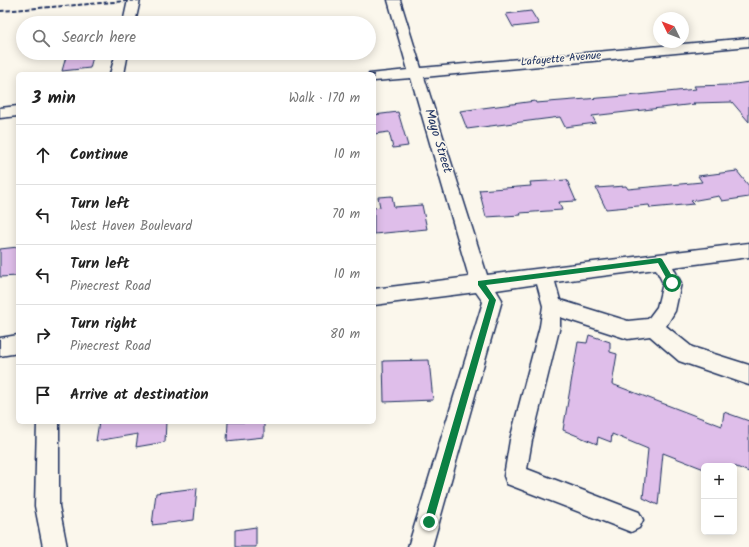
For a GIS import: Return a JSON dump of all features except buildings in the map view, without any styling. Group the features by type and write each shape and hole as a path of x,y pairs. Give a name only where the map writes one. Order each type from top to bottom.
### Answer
{"street":[{"path":"131,16 134,0"},
{"name":"Mayo Street","path":"394,0 480,283"},
{"name":"Lafayette Avenue","path":"376,77 749,42"},
{"path":"117,72 120,60"},
{"path":"0,113 16,111"},
{"path":"376,297 749,250"},
{"path":"552,306 628,330 653,327 666,310 672,283 660,260"},
{"path":"544,275 552,306 550,326 521,440 515,476 631,520"},
{"path":"420,547 493,300 480,283"},
{"path":"653,327 686,354 749,375"},
{"path":"0,347 16,344"},
{"path":"48,424 47,506 55,547"}],"railway":[{"path":"0,11 140,0"}],"route":[{"path":"429,522 493,300 480,283 660,260 672,283"}]}
